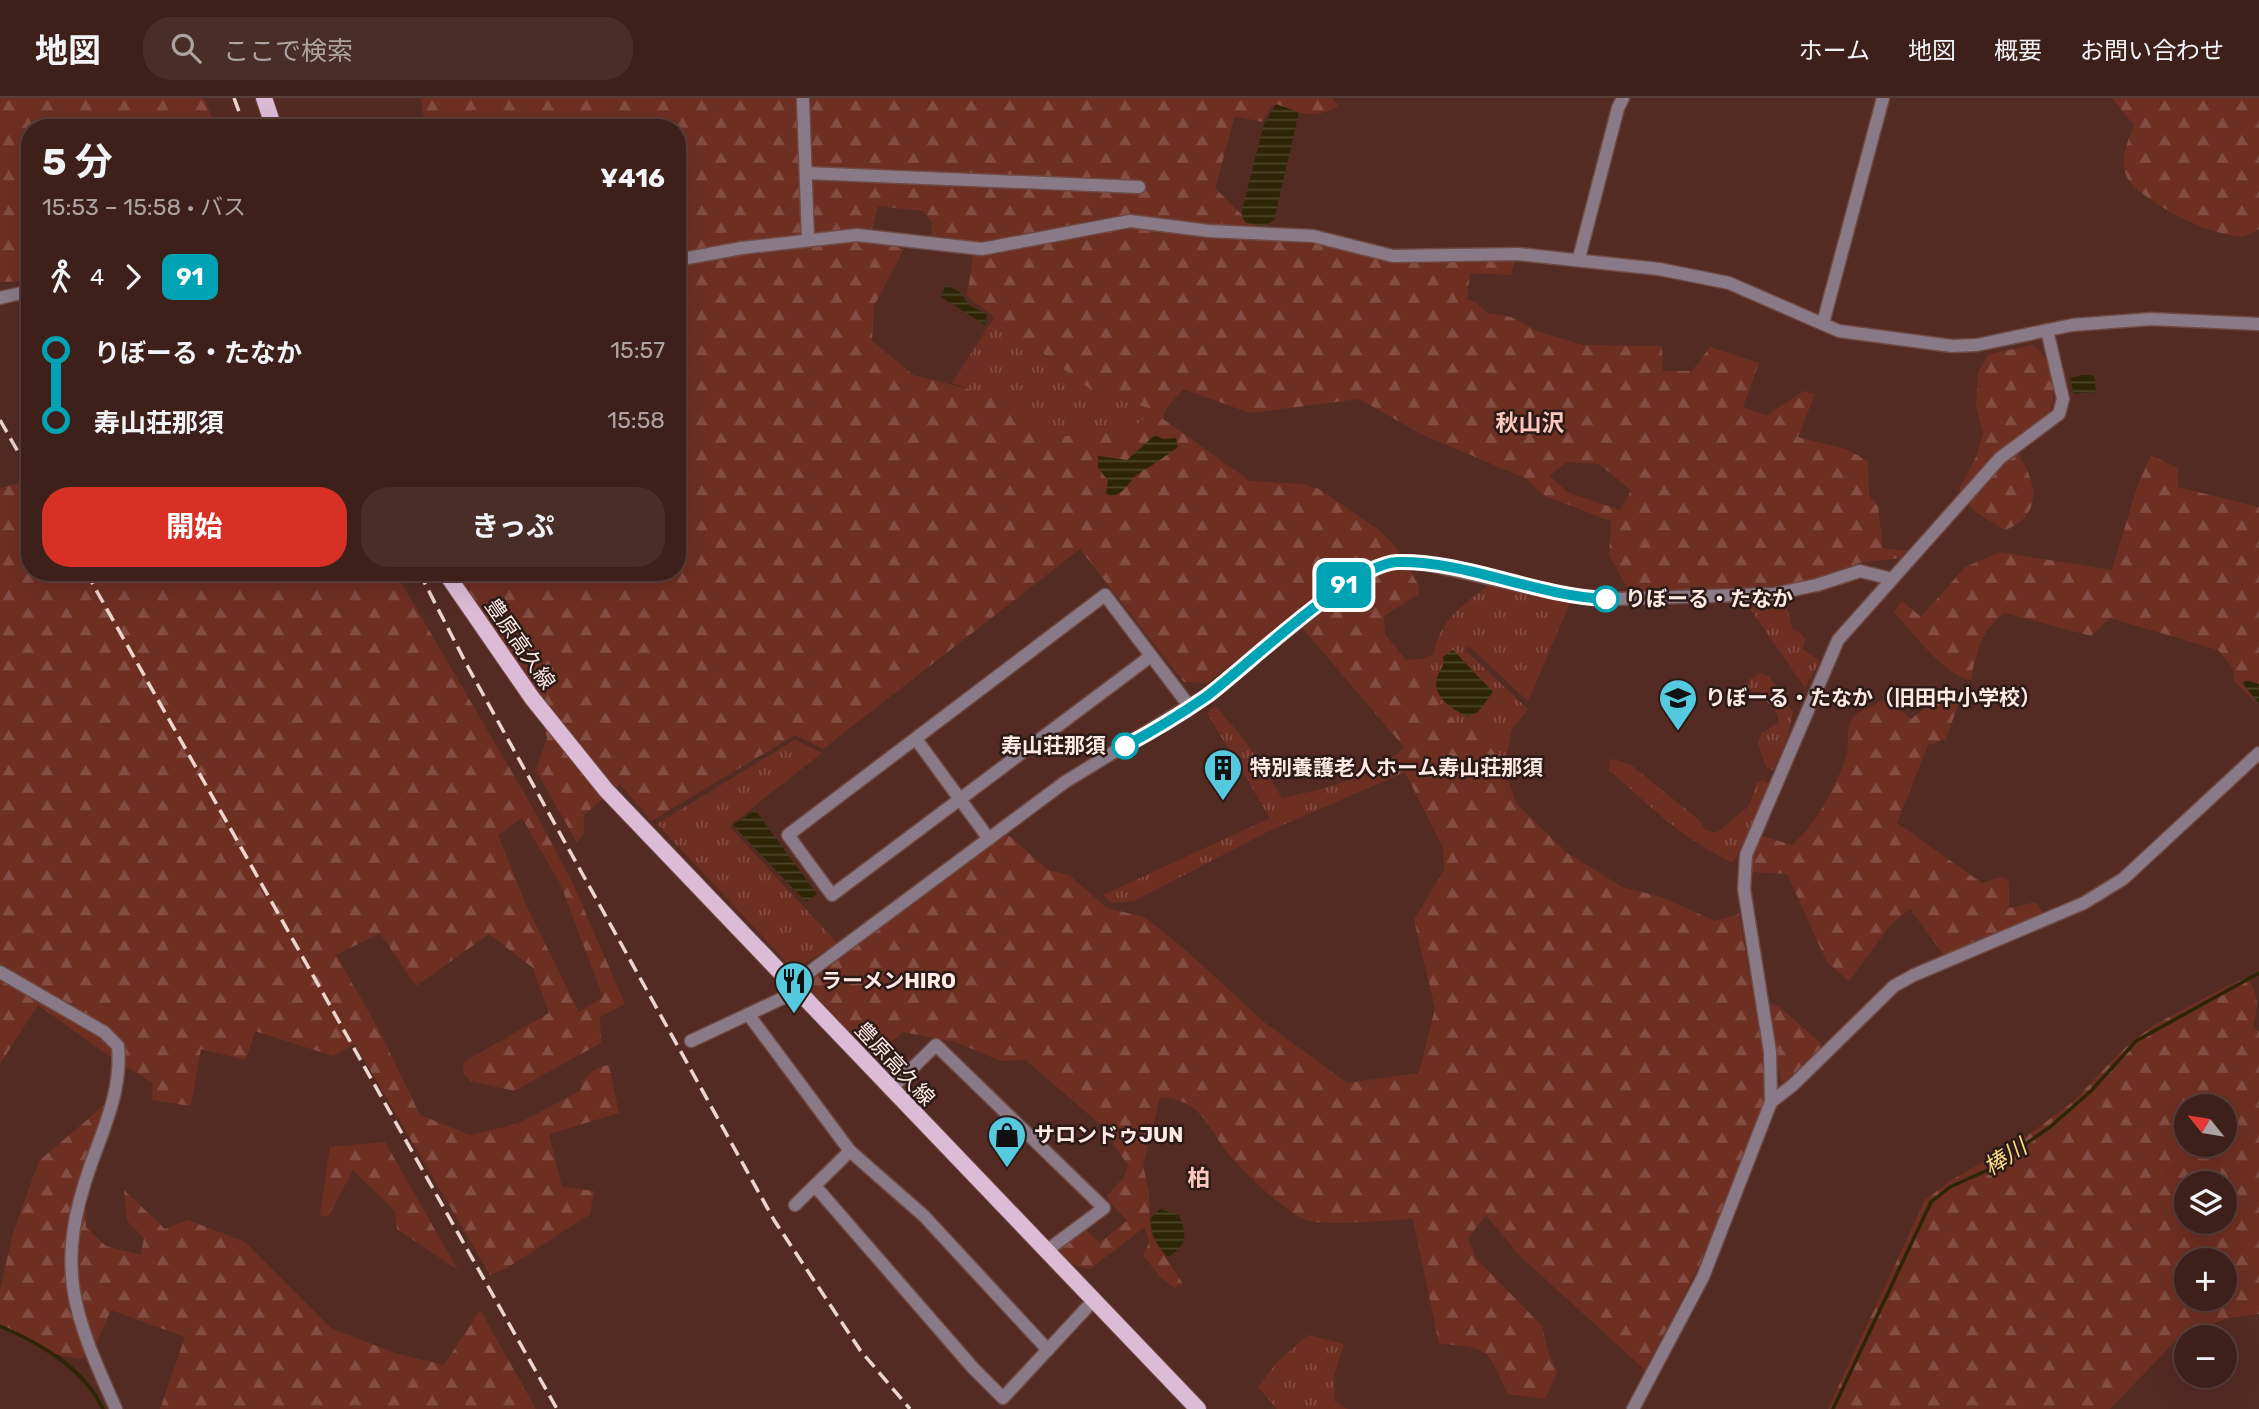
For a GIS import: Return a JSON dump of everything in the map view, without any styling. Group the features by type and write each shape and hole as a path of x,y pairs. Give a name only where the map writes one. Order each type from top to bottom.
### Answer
{"main road":[{"path":"264,98 271,119"},
{"name":"豊原高久線","path":"451,581 488,637 577,756 890,1090 1198,1409"}],"street":[{"path":"1823,323 1883,98"},
{"path":"803,100 808,240"},
{"path":"1579,258 1617,101"},
{"path":"806,173 1139,187"},
{"path":"686,259 808,240 869,235 959,249 982,249 1130,221 1209,231 1313,236 1393,256 1490,253 1579,258 1729,283 1839,331 1952,346 1977,345 2047,330 2151,319 2259,324"},
{"path":"0,298 21,293"},
{"path":"1633,1409 1717,1245 1771,1102 1770,1052 1744,889 1746,855 1834,647 1846,628 2000,458 2059,414 2063,399 2047,330"},
{"path":"691,1041 795,988 1065,782 1190,707 1342,587 1385,563 1425,564 1555,593 1611,599 1774,594 1817,585 1860,570 1892,579"},
{"path":"1151,656 832,895 788,835 1105,596 1151,656 1190,707"},
{"path":"916,739 989,839"},
{"path":"1771,1102 1793,1085 1895,986 1914,975 2084,903 2123,879 2259,753"},
{"path":"0,972 104,1032 118,1046 117,1089 86,1178 70,1247 70,1275 76,1303 94,1361 116,1409"},
{"path":"748,1014 850,1151 924,1216 1048,1350"},
{"path":"890,1090 936,1045 1104,1208 1046,1251"},
{"path":"794,1205 850,1151"},
{"path":"814,1186 973,1368 1003,1398 1093,1301"}],"green space":[{"path":"0,98 204,98 212,119 21,119 21,281 0,282"},
{"path":"421,98 1332,98 1339,106 1322,113 1298,113 1272,105 1262,122 1235,116 1215,188 1247,220 1277,240 1326,243 1391,262 1472,258 1515,260 1511,275 1470,273 1467,299 1477,303 1487,313 1511,317 1537,331 1583,345 1662,346 1663,371 1692,371 1710,347 1759,363 1743,407 1766,416 1803,391 1815,394 1798,437 1846,449 1868,461 1869,495 1878,507 1883,548 1907,551 1900,558 1859,563 1816,579 1774,587 1629,591 1609,555 1611,521 1545,496 1527,479 1423,435 1359,399 1250,413 1183,389 1166,409 1148,408 1094,392 967,296 975,245 931,240 932,222 923,211 878,206 872,229 886,243 904,249 874,306 872,341 913,375 993,395 1023,416 1047,439 1100,431 1124,435 1146,417 1163,419 1250,481 1302,484 1319,489 1379,530 1395,546 1418,584 1419,594 1384,616 1385,634 1457,724 1480,729 1504,768 1516,803 1566,852 1622,887 1661,897 1715,921 1739,914 1764,1059 1763,1105 1699,1266 1645,1370 1520,1256 1486,1215 1468,1238 1476,1258 1542,1326 1548,1352 1557,1372 1545,1399 1508,1394 1490,1359 1478,1349 1439,1344 1413,1219 1331,1223 1301,1218 1278,1202 1242,1169 1201,1115 1185,1103 1174,1099 1160,1097 1143,1165 1149,1193 1153,1238 1183,1284 1175,1288 1161,1278 1143,1255 1149,1243 1145,1227 1090,1269 1066,1263 1054,1251 1084,1228 1099,1243 1127,1221 1106,1197 1124,1177 1128,1165 1114,1145 1110,1133 1026,1060 1001,1061 955,1042 903,1032 874,1056 805,985 1006,833 1048,870 1069,875 1107,908 1144,917 1181,946 1264,1022 1347,1083 1419,1073 1435,1008 1414,920 1444,870 1443,848 1405,772 1404,747 1293,617 1207,683 1184,682 1080,549 823,749 795,735 651,821 620,784 584,815 584,833 577,843 536,770 547,738 533,688 458,581 686,581 686,119 424,119","holes":["1567,462 1599,464 1631,490 1620,510 1569,493 1549,476"]},
{"path":"2112,98 2259,98 2259,229 2244,236 2216,232 2180,217 2134,187 2127,177 2124,164 2125,151 2134,125"},
{"path":"995,316 1054,362 1095,389 1140,406 1166,409 1163,419 1146,417 1124,435 1100,431 1047,439 1003,404 952,383"},
{"path":"2033,345 2040,351 2050,369 2053,402 2050,412 2026,436 2017,453 2032,486 2031,506 2018,524 2005,530 1974,511 1959,489 1976,457 1983,433 1976,405 1978,372 1989,354"},
{"path":"2151,455 2178,468 2178,487 2259,507 2259,684 2249,680 2248,691 2259,706 2235,682 2233,668 2218,650 2110,618 2091,636 2005,613 1985,634 1971,680 1961,677 1940,662 1894,612 1902,601 1921,617 1965,567 2000,552 2112,570 2137,487"},
{"path":"21,482 21,581 400,581 534,810 573,884 625,1004 600,1017 601,1043 514,1091 471,1081 463,1073 464,1062 549,1013 533,968 489,934 416,986 380,933 336,955 379,1030 420,1115 470,1135 517,1124 580,1091 590,1073 609,1065 619,1113 549,1134 562,1187 594,1191 590,1214 507,1268 490,1275 355,1044 333,1056 255,1031 246,1060 201,1049 191,1106 152,1100 153,1083 115,1060 38,1005 0,1064 0,488","holes":["522,818 560,883 603,997 579,1012 527,907 498,835"]},
{"path":"1489,585 1570,603 1528,701 1469,646 1465,650 1528,709 1512,729 1504,768 1480,729 1457,724 1404,660 1422,659 1434,654 1447,622","holes":["1453,650 1493,692 1478,712 1468,717 1439,672"]},
{"path":"1785,601 1793,630 1801,633 1805,639 1803,649 1820,661 1805,688 1747,604"},
{"path":"1760,673 1769,676 1793,712 1787,740 1773,770 1766,767 1758,743 1761,734 1779,722 1777,714 1770,704 1747,687 1750,679"},
{"path":"1938,698 1959,702 1946,739 1928,745 1897,823 1982,883 2002,877 2009,882 2009,908 2036,902 2043,913 1944,955 1910,909 1891,924 1849,981 1827,962 1787,874 1751,872 1749,858 1759,835 1792,845 1810,826 1838,778 1848,749 1849,726 1857,714 1887,700 1911,719"},
{"path":"1215,706 1244,739 1282,798 1364,774 1393,757 1404,747 1405,772 1269,831 1134,901 1112,903 1103,895 1270,818 1207,713"},
{"path":"795,740 822,753 729,826 837,943 794,970 657,824"},
{"path":"1613,759 1631,765 1699,820 1704,829 1716,833 1749,806 1757,782 1763,780 1770,784 1735,860 1731,862 1696,842 1652,809 1609,770 1609,761"},
{"path":"2248,978 2254,991 2257,1002 2253,1027 2259,1031 2259,1314 2228,1318 2210,1325 2174,1325 2174,1342 2110,1409 1828,1409 1925,1200 1953,1179 2017,1143 2073,1102 2120,1052 2154,1025 2231,984"},
{"path":"1769,1004 1777,1005 1824,1046 1787,1080 1781,1082"},
{"path":"108,1102 84,1164 86,1227 106,1246 141,1255 144,1238 127,1221 124,1190 165,1229 188,1220 245,1242 331,1328 395,1353 444,1365 480,1310 536,1409 160,1409 185,1337 111,1310 94,1349 80,1359 54,1354 0,1326 0,1289 13,1233 39,1161"},
{"path":"385,1142 458,1270 397,1229 395,1211 353,1170 328,1217 320,1215 330,1147"},
{"path":"1308,1335 1344,1344 1334,1375 1335,1402 1348,1409 1277,1409 1258,1387 1278,1361"}],"shaded area":[{"path":"1276,104 1298,112 1298,117 1274,220 1264,226 1246,223 1242,210 1264,124"},
{"path":"946,285 960,292 970,306 987,314 985,325 941,297"},
{"path":"2087,374 2094,376 2096,392 2074,394 2070,378"},
{"path":"1155,435 1163,439 1176,438 1178,447 1137,475 1121,492 1111,496 1106,493 1108,481 1098,468 1098,456 1127,460"},
{"path":"1453,650 1493,692 1478,712 1468,717 1443,700 1437,688 1436,681 1443,657"},
{"path":"2245,680 2259,684 2259,703 2243,684"},
{"path":"755,810 817,894 806,902 733,825"},
{"path":"1160,1209 1179,1215 1184,1233 1179,1248 1168,1257 1158,1244 1152,1229 1151,1218"}],"waterway":[{"name":"棒川","path":"1833,1409 1931,1202 1950,1187 1988,1170 2050,1127 2091,1091 2136,1041 2259,973"},
{"path":"0,1326 30,1340 73,1369 95,1394 103,1409"}],"railway":[{"path":"234,98 242,119"},
{"path":"0,420 21,457"},
{"path":"91,581 557,1409"},
{"path":"424,581 469,669 774,1220 860,1350 910,1409"}],"bus line":[{"name":"91","path":"1125,746 1190,707 1342,587 1373,567 1385,563 1425,564 1580,598 1606,599"}],"place":[{"name":"りぼーる・たなか","path":"1606,599"},
{"name":"りぼーる・たなか（旧田中小学校）","path":"1678,732"},
{"name":"寿山荘那須","path":"1125,746"},
{"name":"特別養護老人ホーム寿山荘那須","path":"1223,802"},
{"name":"ラーメンHIRO","path":"794,1015"},
{"name":"サロンドゥJUN","path":"1007,1169"}],"district":[{"name":"秋山沢","path":"1530,423"},
{"name":"柏","path":"1199,1178"}]}
